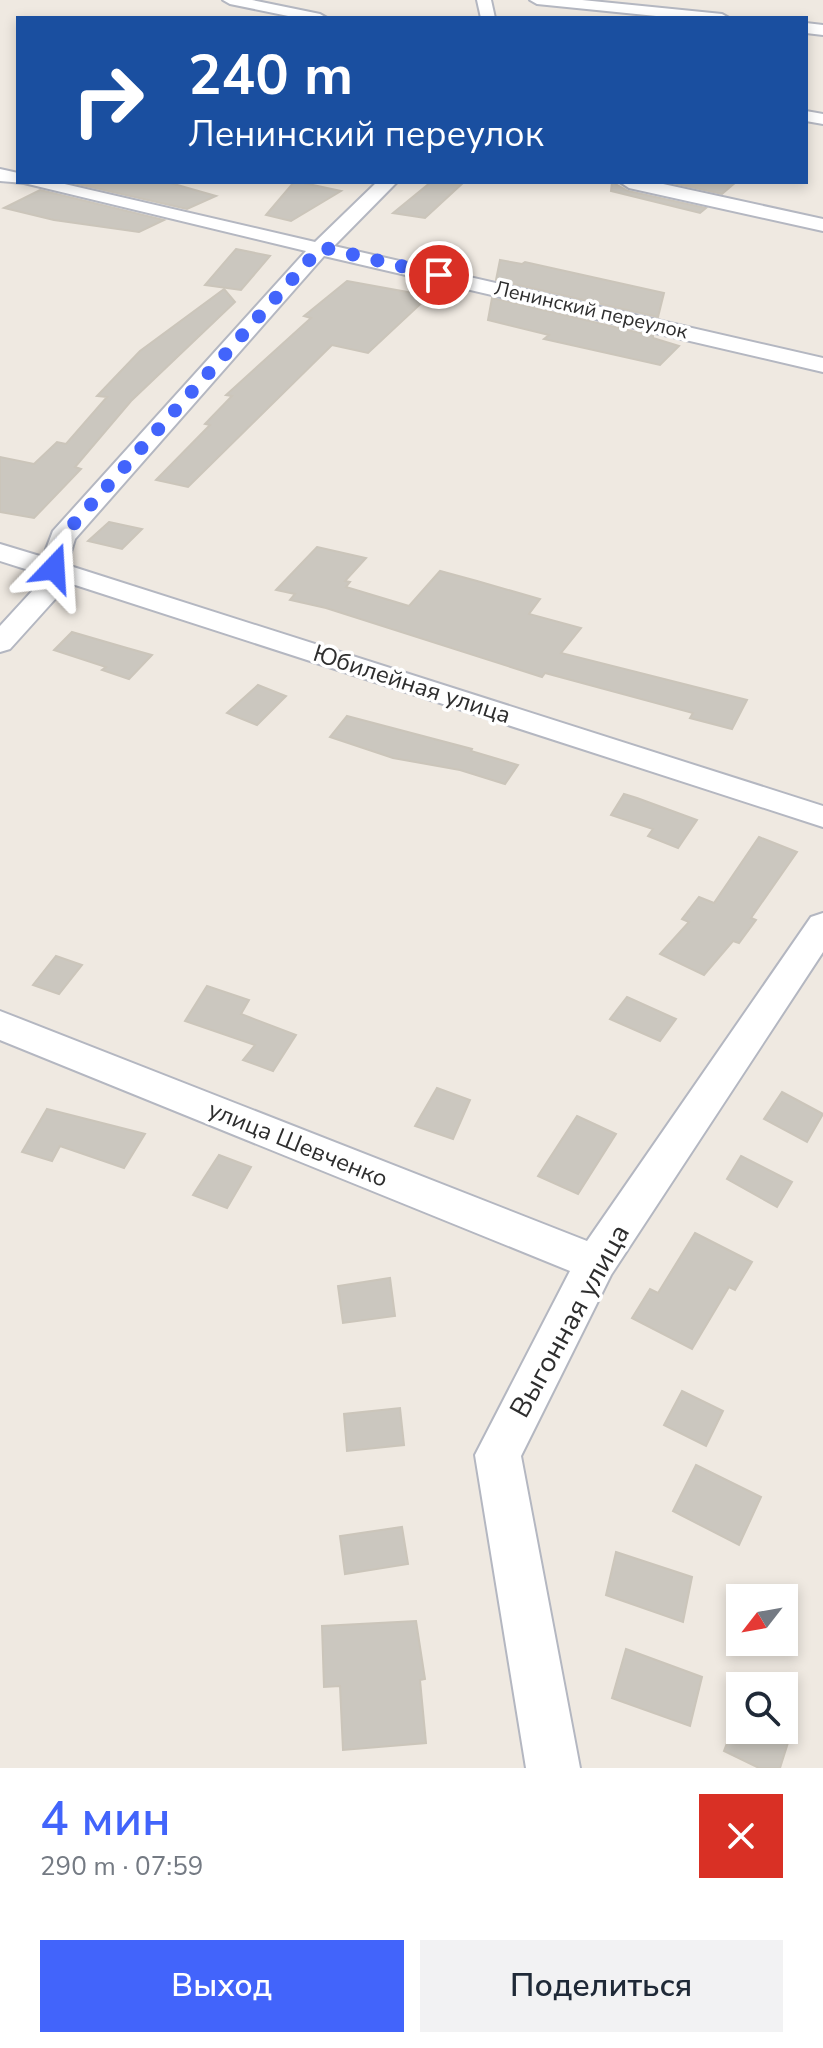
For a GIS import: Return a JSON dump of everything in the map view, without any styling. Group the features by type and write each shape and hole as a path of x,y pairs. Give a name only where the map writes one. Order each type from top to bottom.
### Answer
{"street":[{"path":"537,0 701,16"},
{"path":"242,1 311,16"},
{"name":"Ленинский переулок","path":"41,184 823,365"},
{"path":"0,643 46,592 62,537 321,247 386,184"},
{"path":"638,184 823,225"},
{"name":"Юбилейная улица","path":"0,552 823,817"},
{"name":"Выгонная улица","path":"553,1768 498,1455 596,1263 823,925"},
{"name":"улица Шевченко","path":"0,1025 596,1263"}],"building":[{"path":"78,184 174,184 216,196 187,209"},
{"path":"292,184 341,191 291,221 266,215"},
{"path":"429,184 462,184 425,218 393,213"},
{"path":"612,184 616,184 628,191 706,208 700,213 611,191"},
{"path":"677,184 734,184 722,194"},
{"path":"40,190 164,220 139,232 54,220 4,208"},
{"path":"236,249 270,256 241,290 205,285"},
{"path":"500,260 525,262 664,293 658,317 496,280"},
{"path":"347,281 429,296 368,353 332,345 188,487 156,480 210,425 205,424 232,396 226,395 311,318 304,316"},
{"path":"224,289 235,302 131,401 75,467 81,469 34,518 0,512 0,457 34,464 57,442 66,444 107,397 97,396 140,351"},
{"path":"492,298 653,336 679,346 660,365 544,339 549,335 488,320"},
{"path":"109,522 142,529 122,549 88,541"},
{"path":"317,547 366,558 345,581 350,582 346,587 409,606 440,571 477,581 540,599 529,614 581,628 561,653 747,700 732,729 690,718 693,713 545,673 542,677 326,608 290,600 295,594 276,590"},
{"path":"72,632 152,655 129,679 102,670 106,667 54,650"},
{"path":"258,685 286,696 257,725 227,713"},
{"path":"347,716 472,749 518,765 505,784 460,770 393,758 330,737"},
{"path":"624,794 697,820 678,848 648,836 653,829 611,815"},
{"path":"759,837 797,852 751,918 756,920 739,943 733,941 704,975 660,954 689,922 682,919 699,897 714,903"},
{"path":"56,956 82,965 59,994 33,985"},
{"path":"207,986 249,1000 241,1014 296,1035 273,1071 243,1060 255,1045 185,1021"},
{"path":"627,997 676,1019 660,1041 610,1019"},
{"path":"437,1088 470,1100 453,1139 415,1126"},
{"path":"782,1092 823,1114 807,1142 764,1119"},
{"path":"47,1109 145,1134 124,1168 60,1146 52,1161 22,1152"},
{"path":"577,1116 616,1134 578,1194 538,1176"},
{"path":"219,1155 251,1167 227,1208 193,1195"},
{"path":"741,1156 792,1182 777,1207 727,1179"},
{"path":"695,1233 752,1262 735,1290 729,1287 692,1349 632,1318 650,1289 658,1293"},
{"path":"390,1278 395,1316 343,1323 338,1286"},
{"path":"682,1391 723,1411 706,1446 664,1425"},
{"path":"400,1408 404,1445 347,1451 344,1414"},
{"path":"696,1465 761,1497 739,1545 673,1511"},
{"path":"402,1527 408,1564 345,1574 340,1536"},
{"path":"616,1552 692,1577 683,1622 606,1595"},
{"path":"416,1621 425,1679 420,1680 426,1743 343,1750 340,1686 324,1687 322,1626"},
{"path":"626,1649 702,1677 690,1726 612,1698"},
{"path":"727,1744 788,1744 780,1768 759,1768 724,1751"}],"route":[{"path":"54,568 62,537 321,247 439,275"}]}
